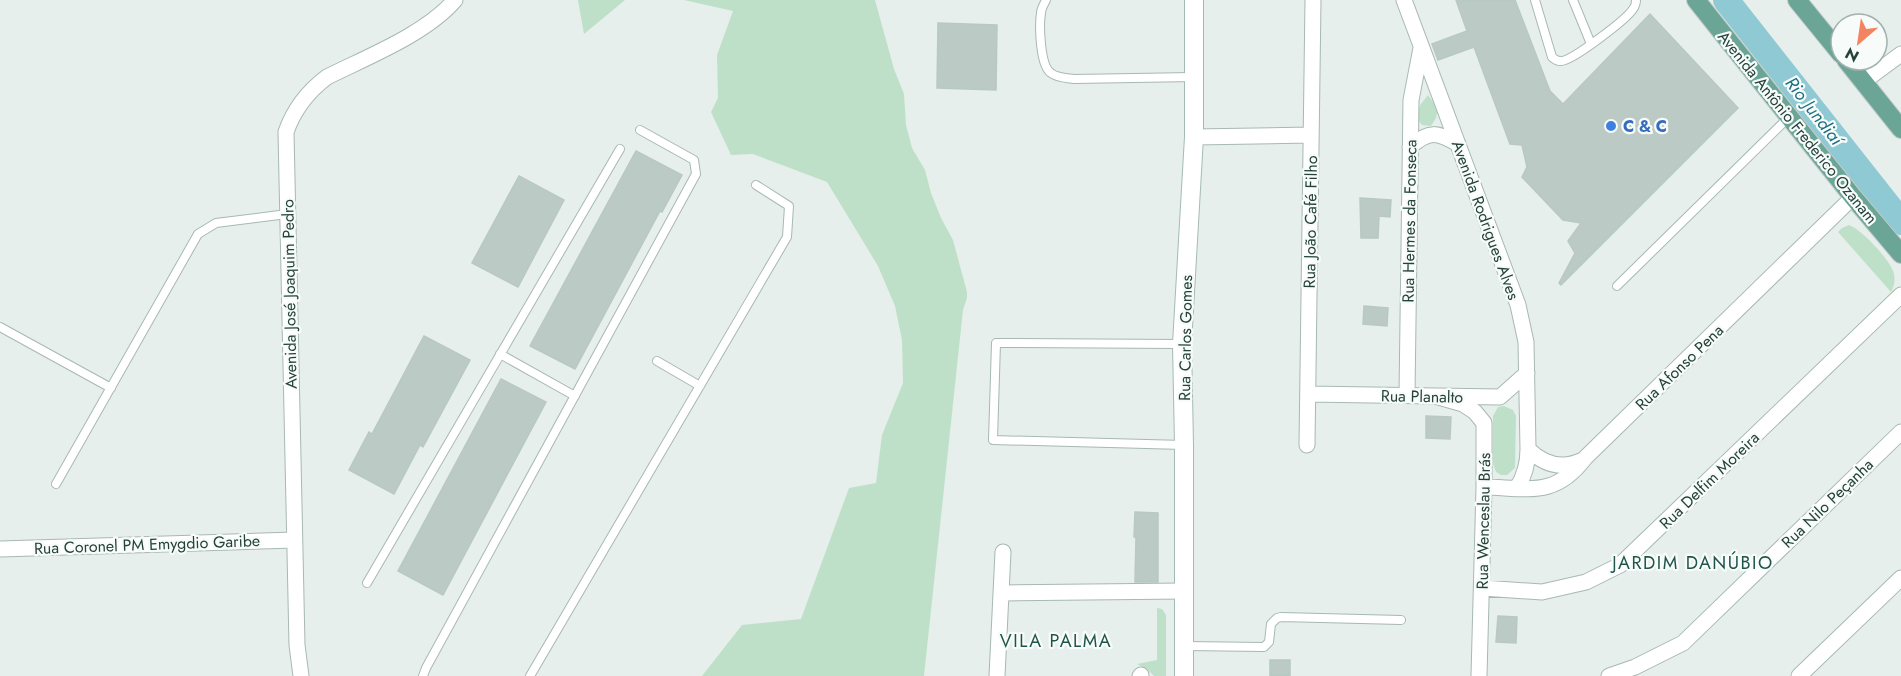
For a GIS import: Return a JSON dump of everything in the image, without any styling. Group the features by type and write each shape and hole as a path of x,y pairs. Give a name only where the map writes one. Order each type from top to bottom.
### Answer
{"main road":[{"name":"Rua Carlos Gomes","path":"1184,676 1182,344 1194,137 1194,0"},
{"name":"Avenida Antônio Frederico Ozanam","path":"1696,0 1901,254"},
{"path":"1797,0 1829,39"},
{"path":"1855,72 1901,129"}],"street":[{"name":"Avenida José Joaquim Pedro","path":"301,676 297,645 294,540 286,132 301,102 317,84 417,31 442,13 455,0"},
{"name":"Rua João Café Filho","path":"1306,445 1313,0"},
{"name":"Avenida Rodrigues Alves","path":"1404,0 1518,305 1526,342 1528,463 1517,488"},
{"name":"Rua Hermes da Fonseca","path":"1407,395 1411,100 1421,48"},
{"path":"1863,82 1901,54"},
{"path":"1410,147 1421,137 1430,134 1443,136 1458,144"},
{"path":"1194,137 1311,135"},
{"name":"Rua Afonso Pena","path":"1484,487 1533,489 1549,487 1576,471 1585,458 1853,197"},
{"name":"Rua Delfim Moreira","path":"1482,588 1542,592 1586,582 1620,565 1901,295"},
{"path":"1484,423 1485,412 1491,402 1527,373"},
{"name":"Rua Planalto","path":"1308,394 1500,397"},
{"path":"1435,396 1463,404 1475,412 1484,423"},
{"path":"1500,397 1511,397 1521,402 1527,411"},
{"name":"Rua Wenceslau Brás","path":"1479,676 1484,423"},
{"name":"Rua Nilo Peçanha","path":"1609,676 1635,667 1683,643 1901,432"},
{"path":"1528,449 1548,464 1561,466 1574,464 1585,458"},
{"name":"Rua Coronel PM Emygdio Garibe","path":"0,549 294,540"},
{"path":"997,676 1003,552"},
{"path":"1799,676 1901,578"},
{"path":"1002,593 1184,591"}],"lane":[{"path":"1046,0 1041,12 1041,40 1044,65 1050,73 1074,79 1194,77"},
{"path":"1535,0 1552,57 1561,61 1591,44 1633,10 1636,0"},
{"path":"1573,0 1591,44"},
{"path":"1617,286 1789,117"},
{"path":"423,676 696,174 694,160 640,130"},
{"path":"367,583 620,149"},
{"path":"530,676 788,237 789,206 756,184"},
{"path":"56,484 198,234 216,223 287,214"},
{"path":"0,327 111,388"},
{"path":"1182,344 996,343 993,440 1184,445"},
{"path":"501,354 574,396"},
{"path":"657,361 700,386"},
{"path":"1183,646 1264,647 1269,642 1271,624 1281,617 1401,620"}],"green space":[{"path":"578,0 625,0 584,34"},
{"path":"684,0 875,0 894,69 904,94 906,125 912,148 925,170 941,218 953,240 967,292 963,310 924,676 702,676 742,625 801,619 849,488 876,483 882,435 903,383 902,340 895,306 878,266 827,182 753,154 731,155 711,112 718,98 717,55 733,11"},
{"path":"1428,95 1438,109 1431,126 1422,125 1415,116"},
{"path":"1849,225 1867,238 1889,264 1894,278 1891,292 1838,232"},
{"path":"1504,406 1513,410 1516,416 1515,468 1507,475 1501,475 1496,472 1493,464 1493,416 1498,407"},
{"path":"1157,608 1162,609 1166,615 1166,676 1154,676 1137,664 1157,660"}],"building":[{"name":"C & C","path":"1456,0 1515,0 1550,91 1563,104 1650,14 1738,108 1561,285 1559,283 1575,253 1568,241 1581,223 1563,220 1522,177 1527,167 1522,145 1510,144 1474,47 1438,60 1432,44 1467,31"},
{"path":"938,23 997,25 996,90 937,88"},
{"path":"636,151 682,175 662,212 660,211 575,369 530,346"},
{"path":"519,176 564,200 518,287 472,263"},
{"path":"1360,198 1391,200 1390,217 1379,216 1378,238 1361,238"},
{"path":"1364,306 1388,308 1387,326 1363,324"},
{"path":"424,336 470,360 423,447 420,445 394,494 349,470 369,432 372,434"},
{"path":"501,379 546,402 443,595 398,571"},
{"path":"1426,416 1451,417 1450,439 1426,438"},
{"path":"1135,512 1158,513 1158,582 1135,582"},
{"path":"1498,616 1517,617 1516,643 1496,642"},
{"path":"1270,660 1290,660 1290,676 1270,676"}],"waterway":[{"name":"Rio Jundiaí","path":"1726,0 1901,222"}],"place":[{"name":"C & C","path":"1611,126"}],"district":[{"name":"JARDIM DANÚBIO","path":"1693,563"},
{"name":"VILA PALMA","path":"1056,641"}]}
